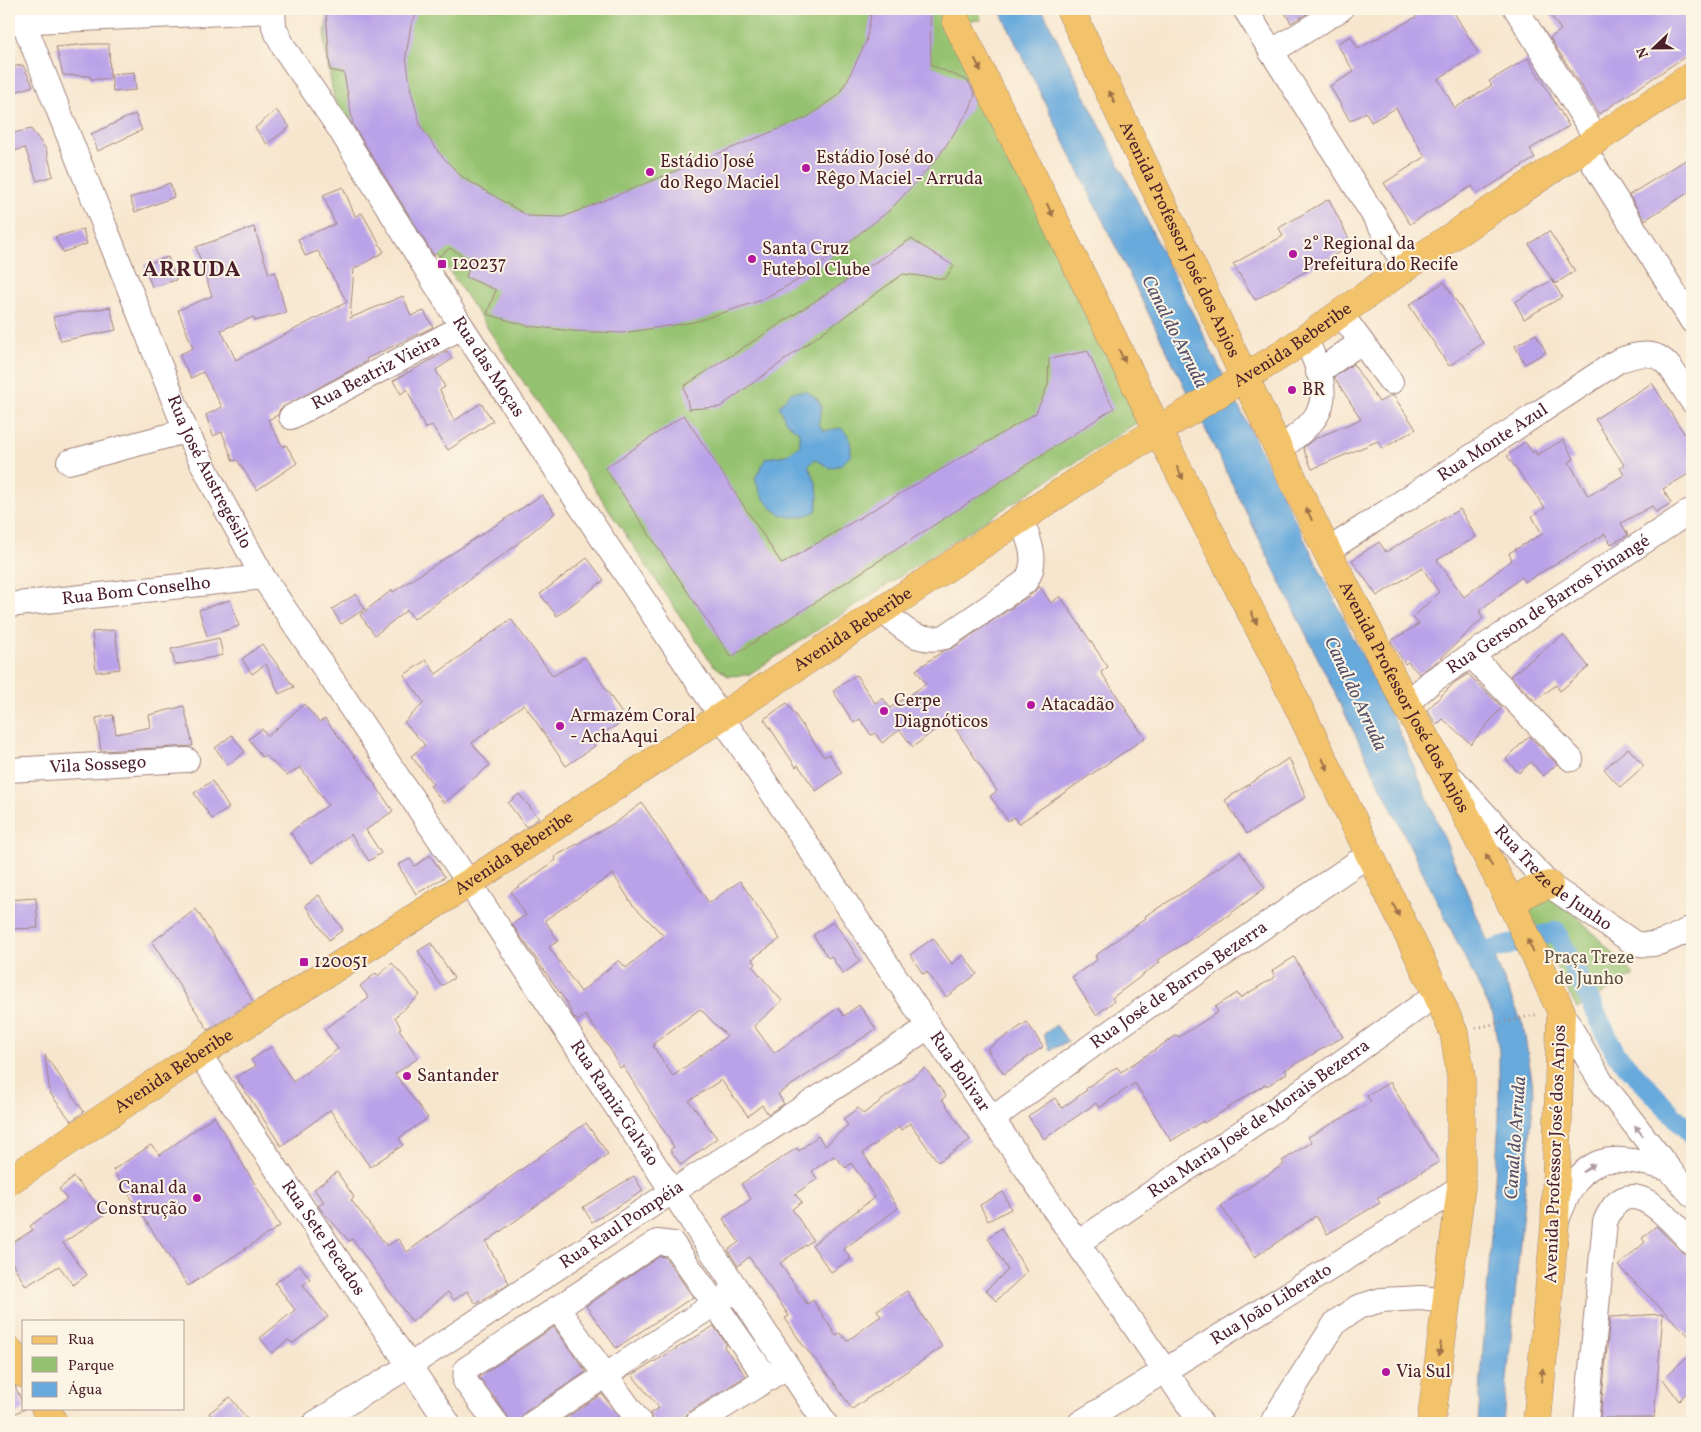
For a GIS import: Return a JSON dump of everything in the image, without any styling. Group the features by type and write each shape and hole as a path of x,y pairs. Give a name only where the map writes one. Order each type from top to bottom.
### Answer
{"main road":[{"name":"Avenida Professor José dos Anjos","path":"1070,9 1238,382 1279,450 1327,551 1406,704 1441,766 1513,908 1545,978 1549,1013 1555,1224 1537,1423"},
{"path":"956,21 1170,423 1280,669 1368,854 1438,994 1454,1032 1461,1077 1461,1186 1431,1423"},
{"name":"Avenida Beberibe","path":"9,1181 199,1054 469,883 1021,519 1170,423 1306,339 1406,267 1590,142 1692,76"},
{"path":"1513,908 1530,891 1549,885"},
{"path":"9,1350 22,1371"},
{"path":"46,1410 54,1423"}],"street":[{"path":"1245,9 1406,267"},
{"path":"1271,52 1341,9"},
{"path":"1516,9 1692,321"},
{"path":"16,21 272,10"},
{"name":"Rua das Moças","path":"272,10 274,27 284,48 339,128 462,327 721,717"},
{"name":"Rua José Austregésilo","path":"16,21 186,431 218,496 263,577 469,883"},
{"path":"1341,314 1391,382"},
{"name":"Rua Beatriz Vieira","path":"290,418 462,327"},
{"path":"1279,450 1316,417 1322,401 1322,382 1306,339"},
{"path":"1318,372 1361,342"},
{"name":"Rua Monte Azul","path":"1327,551 1618,361 1633,355 1649,353 1664,360 1692,401"},
{"path":"69,462 186,431"},
{"name":"Rua Gerson de Barros Pinangé","path":"1406,704 1432,681 1692,510"},
{"path":"882,610 908,632 920,639 933,640 945,637 1025,582 1031,574 1033,564 1032,550 1021,519"},
{"name":"Rua Bom Conselho","path":"9,605 263,577"},
{"path":"1472,656 1571,759"},
{"name":"Rua Bolivar","path":"721,717 929,1027 1079,1242 1201,1423"},
{"name":"Vila Sossego","path":"9,770 187,760"},
{"name":"Rua Treze de Junho","path":"1441,766 1549,885 1634,943 1642,946 1658,944 1692,928"},
{"name":"Rua José de Barros Bezerra","path":"992,1118 1112,1031 1368,854"},
{"name":"Rua Ramiz Galvão","path":"469,883 825,1423"},
{"name":"Rua Maria José de Morais Bezerra","path":"1079,1242 1272,1111 1438,994"},
{"path":"1549,1013 1669,1170 1692,1195"},
{"name":"Rua Raul Pompéia","path":"315,1423 409,1366 673,1191 929,1027"},
{"name":"Rua Sete Pecados","path":"199,1054 448,1423"},
{"path":"1555,1224 1566,1194 1586,1169 1599,1162 1616,1159 1636,1160 1669,1170"},
{"name":"Rua João Liberato","path":"1080,1423 1165,1372 1461,1186"},
{"path":"1586,1423 1605,1222 1610,1209 1619,1200 1629,1196 1642,1198 1662,1212 1692,1243"},
{"path":"496,1423 465,1381 466,1369 657,1242 673,1244 767,1379"},
{"path":"533,1423 738,1289"},
{"path":"1274,1419 1336,1322 1343,1317 1358,1307 1381,1300 1421,1298 1446,1301"},
{"path":"558,1308 640,1423"},
{"path":"697,1423 788,1365"}],"path":[{"path":"1493,1024 1549,1013"}],"green space":[{"name":"Santa Cruz Futebol Clube","path":"328,9 980,9 981,20 948,21 1141,420 748,675 728,676 712,664 440,257 434,261 362,147 355,130 334,99 324,43"},
{"name":"Praça Treze de Junho","path":"1556,895 1634,975 1577,1009 1529,912 1529,903"}],"water":[{"name":"Canal do Arruda","path":"999,9 1042,9 1396,724 1523,1025 1534,1093 1503,1423 1478,1423 1499,1121 1499,1052 1493,1015"},
{"path":"806,391 816,398 821,405 818,424 824,431 841,428 850,440 851,455 841,465 830,468 815,459 808,466 817,488 816,511 805,516 786,516 770,506 759,489 755,478 766,458 786,455 800,446 799,432 786,422 779,406 792,392"},
{"path":"1056,1025 1068,1042 1050,1050 1044,1034"}],"building":[{"name":"Estádio José do Rêgo Maciel - Arruda","path":"326,9 419,9 411,25 406,56 411,91 421,127 440,154 462,177 528,216 563,217 808,117 838,95 848,79 866,42 872,9 930,9 931,65 968,81 975,95 970,109 937,159 890,210 804,277 759,301 694,322 622,333 572,331 528,326 487,314 496,290 466,277 471,261 450,248 436,259 353,125 344,73 330,70"},
{"path":"1283,9 1308,9 1310,12 1291,23"},
{"path":"1412,9 1452,9 1478,53 1438,79 1455,108 1492,85 1489,81 1528,58 1569,126 1530,149 1535,158 1477,194 1472,186 1410,224 1384,183 1425,157 1396,108 1371,122 1366,112 1350,121 1330,86 1354,72 1337,44 1351,36 1358,49 1416,17"},
{"path":"1546,9 1692,9 1692,52 1599,114 1550,38 1561,30"},
{"path":"109,44 110,79 90,79 90,76 63,75 56,47"},
{"path":"23,65 33,86 9,94 9,67"},
{"path":"134,72 136,90 113,92 111,74"},
{"path":"276,110 290,127 267,144 255,128"},
{"path":"135,114 142,130 98,151 91,134"},
{"path":"31,129 46,149 53,176 37,181 25,148 9,152 9,134"},
{"path":"1692,156 1692,190 1645,220 1629,195"},
{"path":"170,183 174,197 135,212 130,198"},
{"path":"343,187 355,216 362,213 384,252 354,269 350,318 403,296 411,316 424,311 433,327 366,359 367,361 280,409 278,415 268,420 283,447 286,445 297,463 257,490 237,460 233,461 222,432 213,436 206,415 222,407 203,372 191,378 179,355 193,348 178,310 212,296 196,247 254,227 269,274 275,272 286,313 255,321 254,317 221,330 236,360 347,302 318,251 305,256 298,239 335,224 323,195"},
{"name":"2° Regional da Prefeitura do Recife","path":"1329,199 1352,245 1255,300 1233,264 1283,236 1279,228"},
{"path":"83,229 87,244 63,252 55,237"},
{"path":"1549,231 1575,271 1555,284 1529,244"},
{"path":"911,239 954,266 945,279 903,274 720,407 689,409 684,386"},
{"path":"168,257 176,280 152,287 144,265"},
{"path":"1552,280 1562,297 1524,319 1515,302"},
{"path":"1444,282 1483,343 1449,366 1409,305"},
{"path":"110,307 116,330 61,341 53,317"},
{"path":"1536,334 1546,352 1525,364 1515,346"},
{"path":"447,351 452,359 436,370 445,387 440,390 454,421 481,403 493,421 448,450 432,425 425,429 407,389 401,394 393,381"},
{"path":"1088,351 1114,408 731,657 605,468 684,415 782,564 1036,413 1048,385 1049,359"},
{"path":"1353,364 1379,402 1393,395 1416,429 1382,449 1378,441 1312,469 1303,448 1314,439 1361,419 1334,377"},
{"path":"1652,383 1685,435 1692,431 1692,472 1663,489 1671,503 1656,512 1652,506 1621,523 1628,535 1611,544 1605,534 1525,582 1522,577 1479,611 1483,618 1439,660 1419,674 1408,662 1405,664 1391,641 1419,624 1413,618 1439,592 1422,568 1377,596 1352,560 1379,542 1386,552 1460,509 1476,537 1437,560 1464,597 1512,560 1509,553 1542,534 1532,516 1545,508 1507,456 1525,442 1533,453 1535,451 1537,455 1563,440 1574,459 1569,462 1588,496 1624,475 1620,468 1624,465 1595,419"},
{"path":"542,495 555,513 506,553 414,619 407,610 375,635 360,615 392,590 393,592"},
{"path":"587,558 604,580 557,616 540,594"},
{"name":"Atacadão","path":"1039,586 1051,603 1060,596 1108,667 1101,672 1145,738 1018,824 1014,817 1008,821 990,796 997,791 949,719 913,747 900,730 882,743 875,733 871,735 860,719 854,723 833,691 856,675 875,703 883,698 890,708 926,684 916,670 943,651 953,648 1033,593"},
{"path":"356,594 365,609 341,624 332,609"},
{"path":"230,600 239,626 207,636 199,610"},
{"path":"511,619 553,676 585,657 626,720 591,740 595,746 566,766 524,704 472,743 490,765 444,803 430,786 433,784 411,756 425,745 404,722 424,703 404,675 426,660 436,674"},
{"path":"115,630 120,669 96,672 92,632"},
{"path":"1563,635 1589,667 1560,691 1556,685 1535,701 1510,676"},
{"path":"219,638 223,655 175,665 171,649"},
{"path":"262,644 294,687 279,694 266,664 252,674 242,659"},
{"path":"1468,674 1502,707 1471,744 1443,719 1437,725 1427,710 1455,682"},
{"path":"787,703 824,757 829,754 842,773 816,791 798,765 796,767 764,719"},
{"path":"304,704 319,722 325,719 366,771 393,811 366,830 381,853 369,861 351,834 312,863 290,832 328,805 300,767 287,776 265,755 262,757 249,739 262,729 268,736"},
{"path":"184,706 193,746 101,751 96,718 113,715 116,734 151,727 149,715"},
{"path":"232,735 245,752 228,765 215,748"},
{"path":"1529,736 1557,764 1543,776 1531,762 1519,773 1506,759"},
{"path":"1628,748 1644,766 1620,787 1604,769"},
{"path":"1289,758 1306,797 1247,834 1225,800"},
{"path":"212,781 229,808 212,819 194,793"},
{"path":"519,794 539,818 526,827 508,803"},
{"path":"642,803 709,903 740,881 780,939 752,959 756,964 753,967 782,1001 754,1026 774,1053 838,1008 844,1016 859,1005 876,1029 778,1094 784,1104 768,1114 762,1105 748,1116 721,1080 689,1101 717,1138 681,1165 670,1150 674,1147 623,1066 620,1068 612,1052 585,1015 578,1021 573,1016 567,1003 512,924 526,915 511,892 556,860 554,857 618,821","holes":["613,874 632,904 664,936 626,968 619,960 581,992 549,947 558,941 545,920","700,1009 727,1036 673,1076 653,1046 655,1045 654,1043"]},
{"path":"1240,852 1265,888 1223,919 1158,960 1160,962 1112,998 1114,1001 1096,1015 1072,977 1097,960 1095,956 1146,918 1145,916 1187,890"},
{"path":"430,855 445,877 416,894 398,865 410,859 415,866"},
{"path":"319,895 343,930 329,940 305,905"},
{"path":"36,898 38,928 11,929 9,900"},
{"path":"196,909 253,1001 208,1030 152,942"},
{"path":"834,921 860,961 843,974 831,956 828,958 813,935"},
{"path":"933,938 952,964 963,955 977,974 946,997 927,972 923,974 910,955"},
{"path":"431,943 454,978 441,986 418,951"},
{"path":"1294,957 1343,1037 1285,1070 1287,1073 1267,1086 1266,1084 1204,1123 1203,1121 1171,1141 1135,1083 1099,1108 1096,1103 1044,1139 1028,1116 1055,1098 1062,1108 1087,1090 1086,1088 1117,1067 1121,1072 1177,1035 1179,1037 1218,1012 1215,1007 1237,993 1240,998 1275,977 1272,971"},
{"path":"392,963 420,995 395,1017 401,1028 399,1029 418,1058 395,1074 428,1118 399,1138 403,1145 370,1167 330,1110 281,1146 236,1077 256,1066 251,1060 271,1047 293,1082 338,1049 324,1029 369,998 360,986 376,973 378,976"},
{"path":"1027,1022 1043,1047 1004,1074 987,1049"},
{"path":"45,1055 84,1112 71,1121 50,1093"},
{"path":"925,1068 946,1096 942,1099 970,1140 938,1162 910,1123 901,1130 899,1127 863,1153 898,1208 844,1249 851,1259 831,1272 812,1245 875,1197 851,1163 846,1168 834,1156 812,1171 817,1179 795,1194 802,1202 792,1209 813,1240 780,1263 807,1304 813,1300 836,1336 840,1333 847,1341 881,1316 877,1310 907,1291 942,1347 852,1409 833,1381 802,1344 785,1318 789,1316 749,1257 738,1266 728,1250 739,1242 723,1219 751,1199 741,1184 797,1148 799,1151 818,1136 825,1146 848,1125 843,1119 858,1108 863,1114"},
{"path":"1390,1082 1439,1162 1377,1198 1380,1203 1327,1234 1316,1216 1255,1257 1221,1206 1284,1164 1282,1161 1312,1142 1308,1137 1371,1102 1367,1096"},
{"name":"Canal da Construção","path":"214,1116 280,1226 188,1286 113,1170 151,1145 160,1155"},
{"path":"586,1123 608,1154 486,1242 509,1283 476,1304 467,1291 454,1300 448,1292 412,1322 352,1239 349,1241 318,1206 324,1202 314,1189 337,1172 354,1197 351,1200 387,1246 398,1239 407,1252"},
{"path":"634,1176 643,1191 592,1222 583,1207"},
{"path":"74,1177 105,1214 63,1243 87,1275 73,1285 59,1266 26,1286 9,1258 9,1245 33,1230 30,1226 67,1199 59,1189"},
{"path":"1003,1192 1011,1209 988,1221 980,1205"},
{"path":"1656,1226 1682,1252 1692,1256 1692,1339 1618,1266 1645,1242 1642,1238"},
{"path":"1001,1228 1027,1272 996,1301 986,1290 1008,1270 988,1238"},
{"path":"660,1256 665,1257 693,1297 616,1348 586,1306"},
{"path":"300,1265 310,1279 303,1285 328,1317 293,1343 288,1340 272,1353 260,1338 295,1310 275,1283"},
{"path":"1663,1314 1654,1418 1600,1418 1610,1317"},
{"path":"714,1326 727,1345 724,1347 746,1376 690,1411 679,1423 653,1423 650,1413 659,1408 632,1375"},
{"path":"554,1327 586,1372 525,1412 519,1423 509,1423 507,1415 479,1377"},
{"path":"1692,1352 1692,1387 1679,1401 1663,1379"},
{"path":"9,1379 15,1386 22,1402 23,1410 9,1416"},
{"path":"602,1394 623,1423 558,1423"},
{"path":"230,1397 250,1423 216,1423 209,1413"}],"waterway":[{"path":"1479,954 1556,931 1616,1054 1692,1135"}],"place":[{"name":"Estádio José do Rêgo Maciel - Arruda","path":"806,168"},
{"name":"Estádio José do Rego Maciel","path":"650,172"},
{"name":"2° Regional da Prefeitura do Recife","path":"1293,254"},
{"name":"Santa Cruz Futebol Clube","path":"752,259"},
{"name":"120237","path":"442,264"},
{"name":"BR","path":"1292,390"},
{"name":"Atacadão","path":"1031,705"},
{"name":"Cerpe Diagnóticos","path":"884,711"},
{"name":"Armazém Coral - AchaAqui","path":"560,726"},
{"name":"120051","path":"304,962"},
{"name":"Santander","path":"407,1076"},
{"name":"Canal da Construção","path":"197,1198"},
{"name":"Via Sul","path":"1386,1372"}],"district":[{"name":"ARRUDA","path":"192,270"}]}
